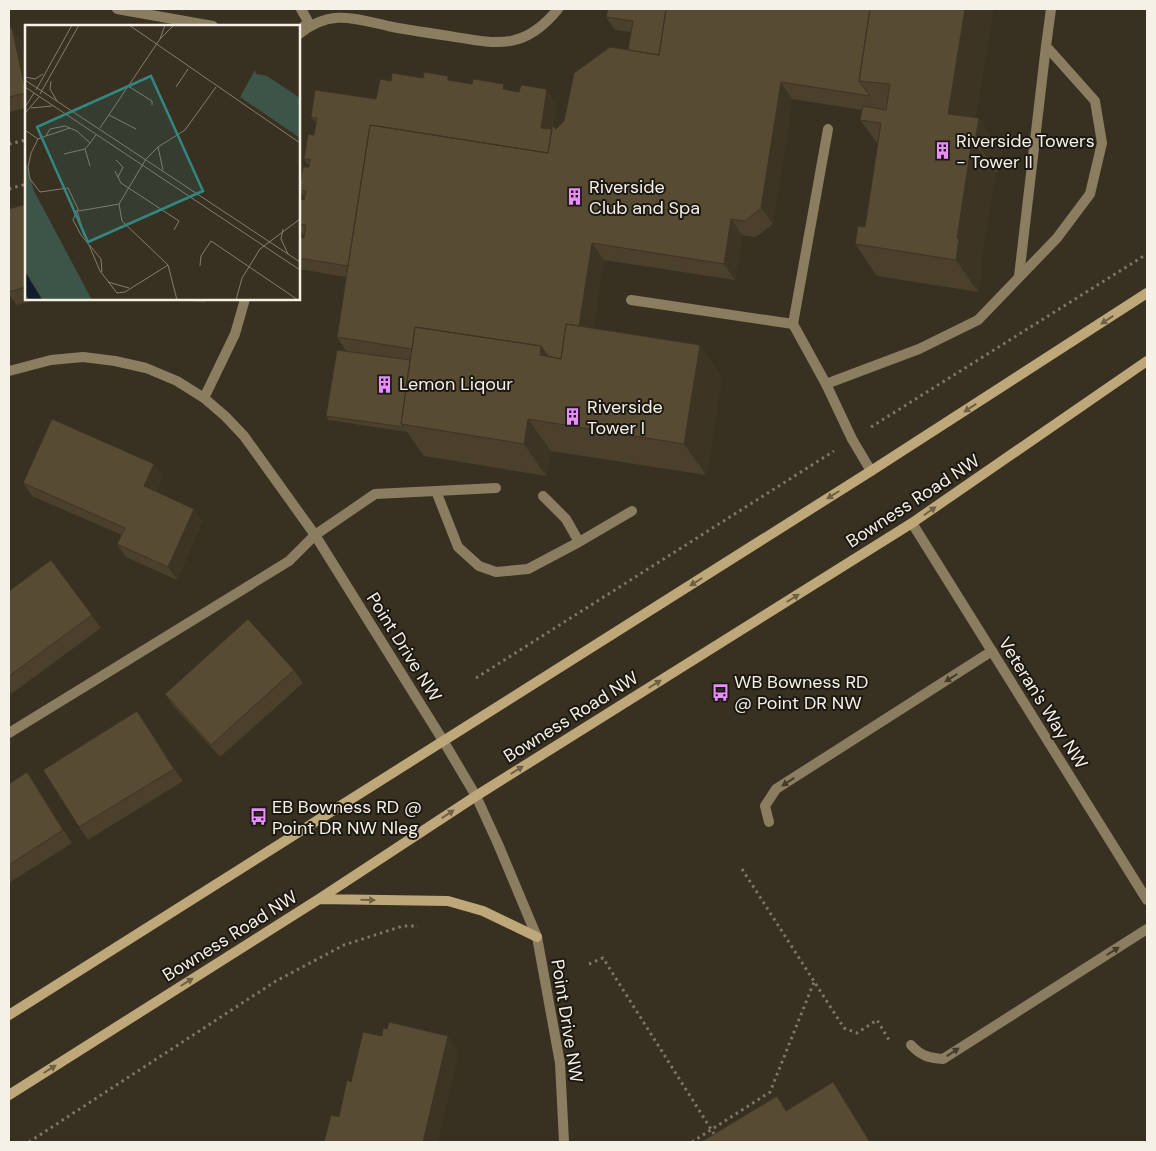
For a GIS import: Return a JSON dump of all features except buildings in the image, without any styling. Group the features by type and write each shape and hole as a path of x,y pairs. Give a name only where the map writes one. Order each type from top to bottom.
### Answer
{"main road":[{"path":"9,1016 871,471 1147,292"},
{"name":"Bowness Road NW","path":"9,1095 319,899 476,796 912,524 1147,361"},
{"path":"319,899 448,901 483,911 537,937"}],"street":[{"path":"118,9 207,25"},
{"path":"301,9 310,25"},
{"path":"300,28 323,19 351,17 394,27 494,43 514,41 532,34 547,22 558,9"},
{"path":"1019,276 1051,9"},
{"path":"300,33 310,25"},
{"path":"826,384 919,349 978,320 1057,238 1090,194 1102,143 1095,101 1046,46"},
{"path":"828,129 793,324 826,384 852,439 871,471"},
{"path":"204,398 235,334 244,300"},
{"path":"631,300 793,324"},
{"name":"Point Drive NW","path":"9,371 51,360 83,357 115,360 146,368 176,381 204,398 244,436 315,535 476,796 537,937 560,1064 564,1142"},
{"path":"9,733 289,561 315,535 375,494 496,488"},
{"path":"436,491 458,547 479,566 496,572 528,570 632,512"},
{"path":"543,496 566,519 579,542"},
{"name":"Veteran's Way NW","path":"912,524 1147,900"},
{"path":"769,822 765,806 776,789 992,652"},
{"path":"911,1045 918,1053 928,1058 943,1059 1147,929"}],"path":[{"path":"9,144 25,140"},
{"path":"9,189 25,184"},
{"path":"476,678 1147,254"},
{"path":"742,869 844,1028 857,1033 877,1020 892,1045"},
{"path":"29,1142 276,981 344,944 403,926 421,925"},
{"path":"589,964 602,958 718,1139"},
{"path":"692,1142 770,1092 814,982"}],"place":[{"name":"Riverside Towers - Tower II","path":"942,151"},
{"name":"Riverside Club and Spa","path":"575,197"},
{"name":"Lemon Liqour","path":"385,384"},
{"name":"Riverside Tower I","path":"573,417"},
{"name":"WB Bowness RD @ Point DR NW","path":"720,692"},
{"name":"EB Bowness RD @ Point DR NW Nleg","path":"258,817"}]}
